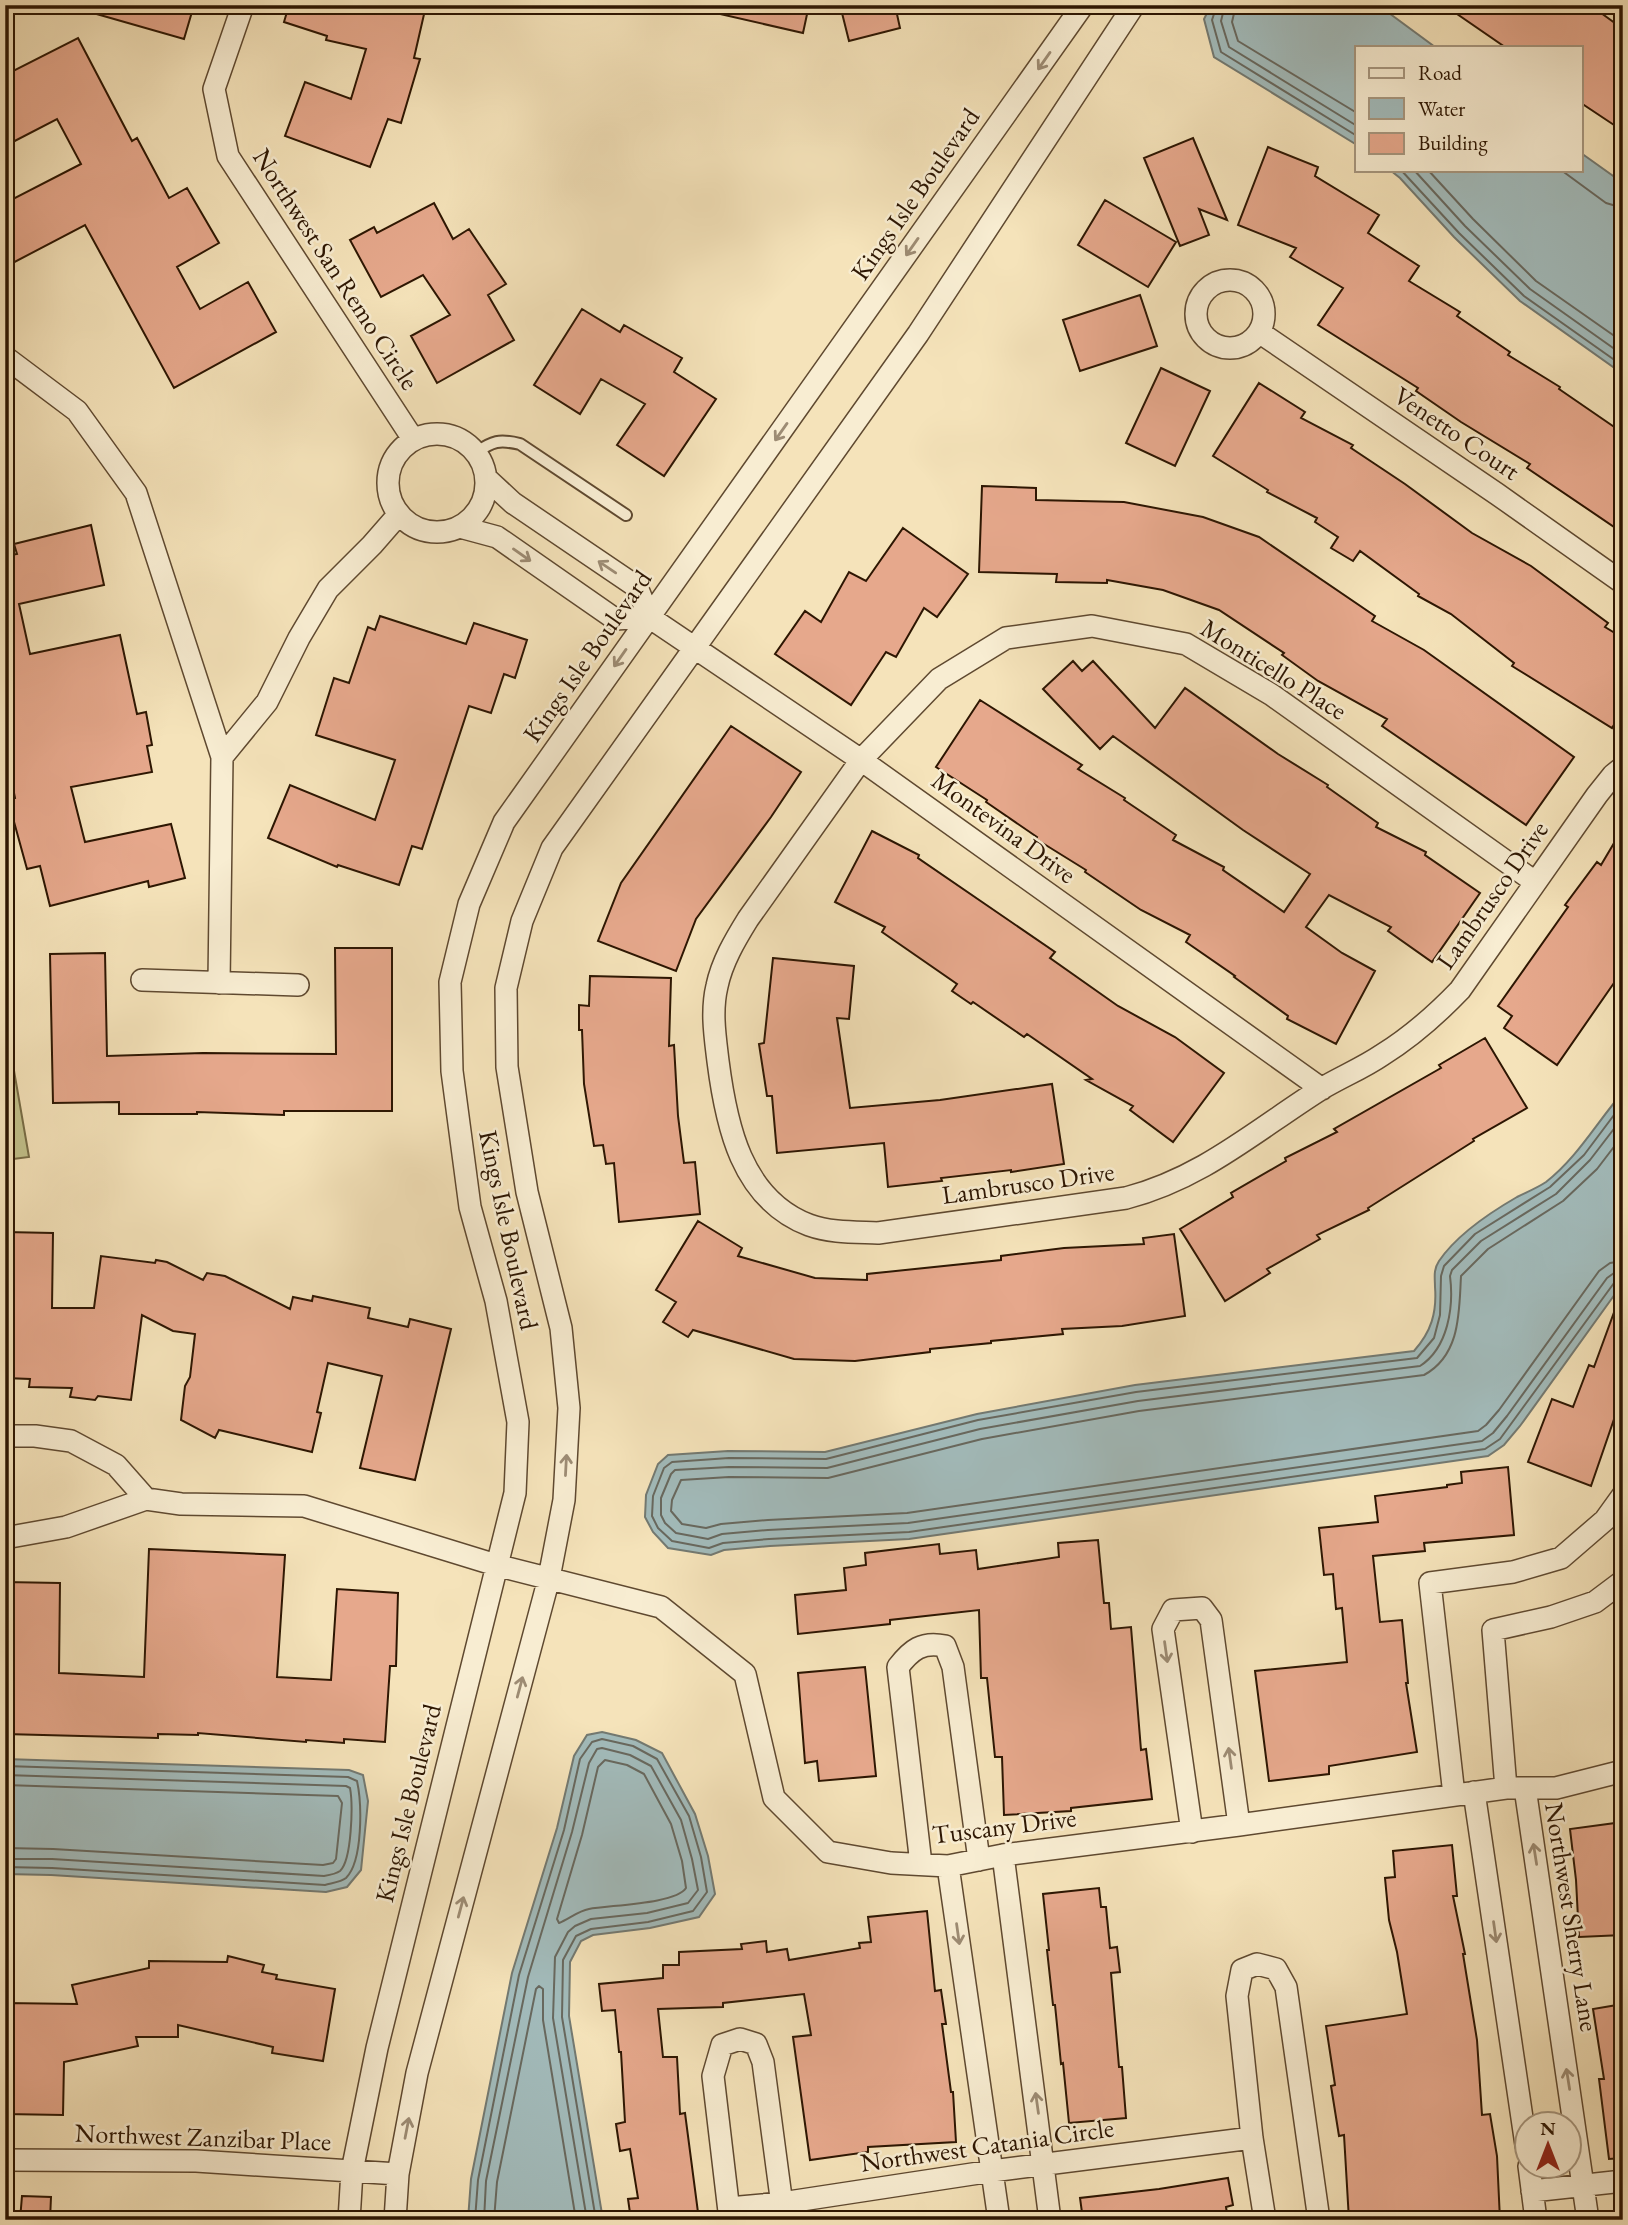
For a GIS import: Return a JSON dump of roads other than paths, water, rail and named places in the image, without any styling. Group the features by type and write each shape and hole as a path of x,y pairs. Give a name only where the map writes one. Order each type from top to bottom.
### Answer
{"street":[{"name":"Northwest San Remo Circle","path":"243,5 214,89 228,156 413,439"},
{"name":"Kings Isle Boulevard","path":"349,2220 352,2171 380,2034 515,1493 518,1422 496,1301 470,1207 452,1071 450,982 469,904 504,821 1083,5"},
{"name":"Kings Isle Boulevard","path":"395,2220 398,2175 417,2073 549,1578 565,1500 569,1408 561,1328 527,1192 507,1067 506,988 522,920 552,848 918,334 1134,5"},
{"name":"Venetto Court","path":"1259,332 1623,583"},
{"path":"5,357 77,411 136,493 222,757 219,982"},
{"path":"432,433 451,435 468,444 475,453 481,459 486,478 485,497 475,514 460,527 442,532 422,530 405,521 393,506 387,488 389,468 398,451 413,439 432,433"},
{"path":"460,527 497,537 615,619 649,617 637,587 513,503 486,478"},
{"path":"222,757 267,702 299,638 328,589 399,514"},
{"name":"Montevina Drive","path":"649,617 861,760 1322,1089"},
{"name":"Monticello Place","path":"861,760 939,679 1006,638 1092,626 1186,644 1272,695 1535,882"},
{"name":"Lambrusco Drive","path":"861,760 748,919 722,968 716,989 715,1033 724,1106 730,1131 752,1178 768,1197 808,1225 878,1233 1126,1198 1152,1191 1183,1178 1225,1154 1322,1089 1382,1056 1439,1012 1460,990 1605,785 1623,767"},
{"path":"142,980 298,985"},
{"path":"5,1436 35,1436 71,1441 116,1465 146,1499 66,1527 5,1538"},
{"path":"1521,2110 1464,1794 1430,1583 1513,1572 1561,1558 1605,1520 1623,1495"},
{"name":"Tuscany Drive","path":"146,1499 181,1504 304,1506 496,1564 661,1607 744,1674 774,1798 828,1853 891,1863 948,1866 1003,1855 1464,1794 1515,1788 1556,1788 1623,1771"},
{"name":"Northwest Sherry Lane","path":"1588,2220 1515,1788 1493,1630 1551,1617 1595,1602 1623,1581"},
{"path":"1192,1832 1163,1629 1173,1610 1202,1608 1211,1620 1239,1825"},
{"path":"921,1864 898,1667 911,1650 935,1644 945,1646 953,1667 979,1860"},
{"path":"1003,1855 1051,2220"},
{"path":"948,1866 999,2220"},
{"path":"1265,2220 1252,2138 1237,1996 1242,1970 1257,1964 1276,1969 1286,1987 1319,2220"},
{"path":"730,2214 713,2076 722,2045 740,2039 756,2044 763,2062 783,2211"},
{"name":"Northwest Catania Circle","path":"730,2214 783,2211 992,2171 1252,2138"},
{"name":"Northwest Zanzibar Place","path":"5,2160 196,2161 398,2175"},
{"path":"1531,2180 1536,2220"},
{"path":"1532,2191 1623,2181"}],"lane":[{"path":"475,453 491,442 505,440 520,444 626,515"}],"water":[{"path":"1211,5 1378,5 1434,46 1355,46 1355,144 1214,57 1204,19"},
{"path":"1582,154 1623,183 1623,374 1520,301 1454,237 1392,172 1582,172"},
{"path":"1623,1092 1623,1283 1520,1426 1504,1445 1488,1456 909,1539 770,1546 724,1550 711,1555 668,1548 653,1532 645,1517 646,1495 658,1464 668,1455 728,1451 825,1452 977,1414 1135,1385 1414,1351 1432,1322 1435,1271 1446,1252 1485,1217 1543,1184 1557,1172"},
{"path":"602,1732 636,1740 662,1753 695,1814 708,1856 715,1894 699,1917 650,1928 593,1935 581,1941 570,1962 569,2016 603,2220 468,2220 471,2179 512,1973 557,1828 574,1756 587,1735"},
{"path":"5,1759 349,1770 363,1775 368,1801 361,1870 347,1887 326,1892 5,1874"}]}
